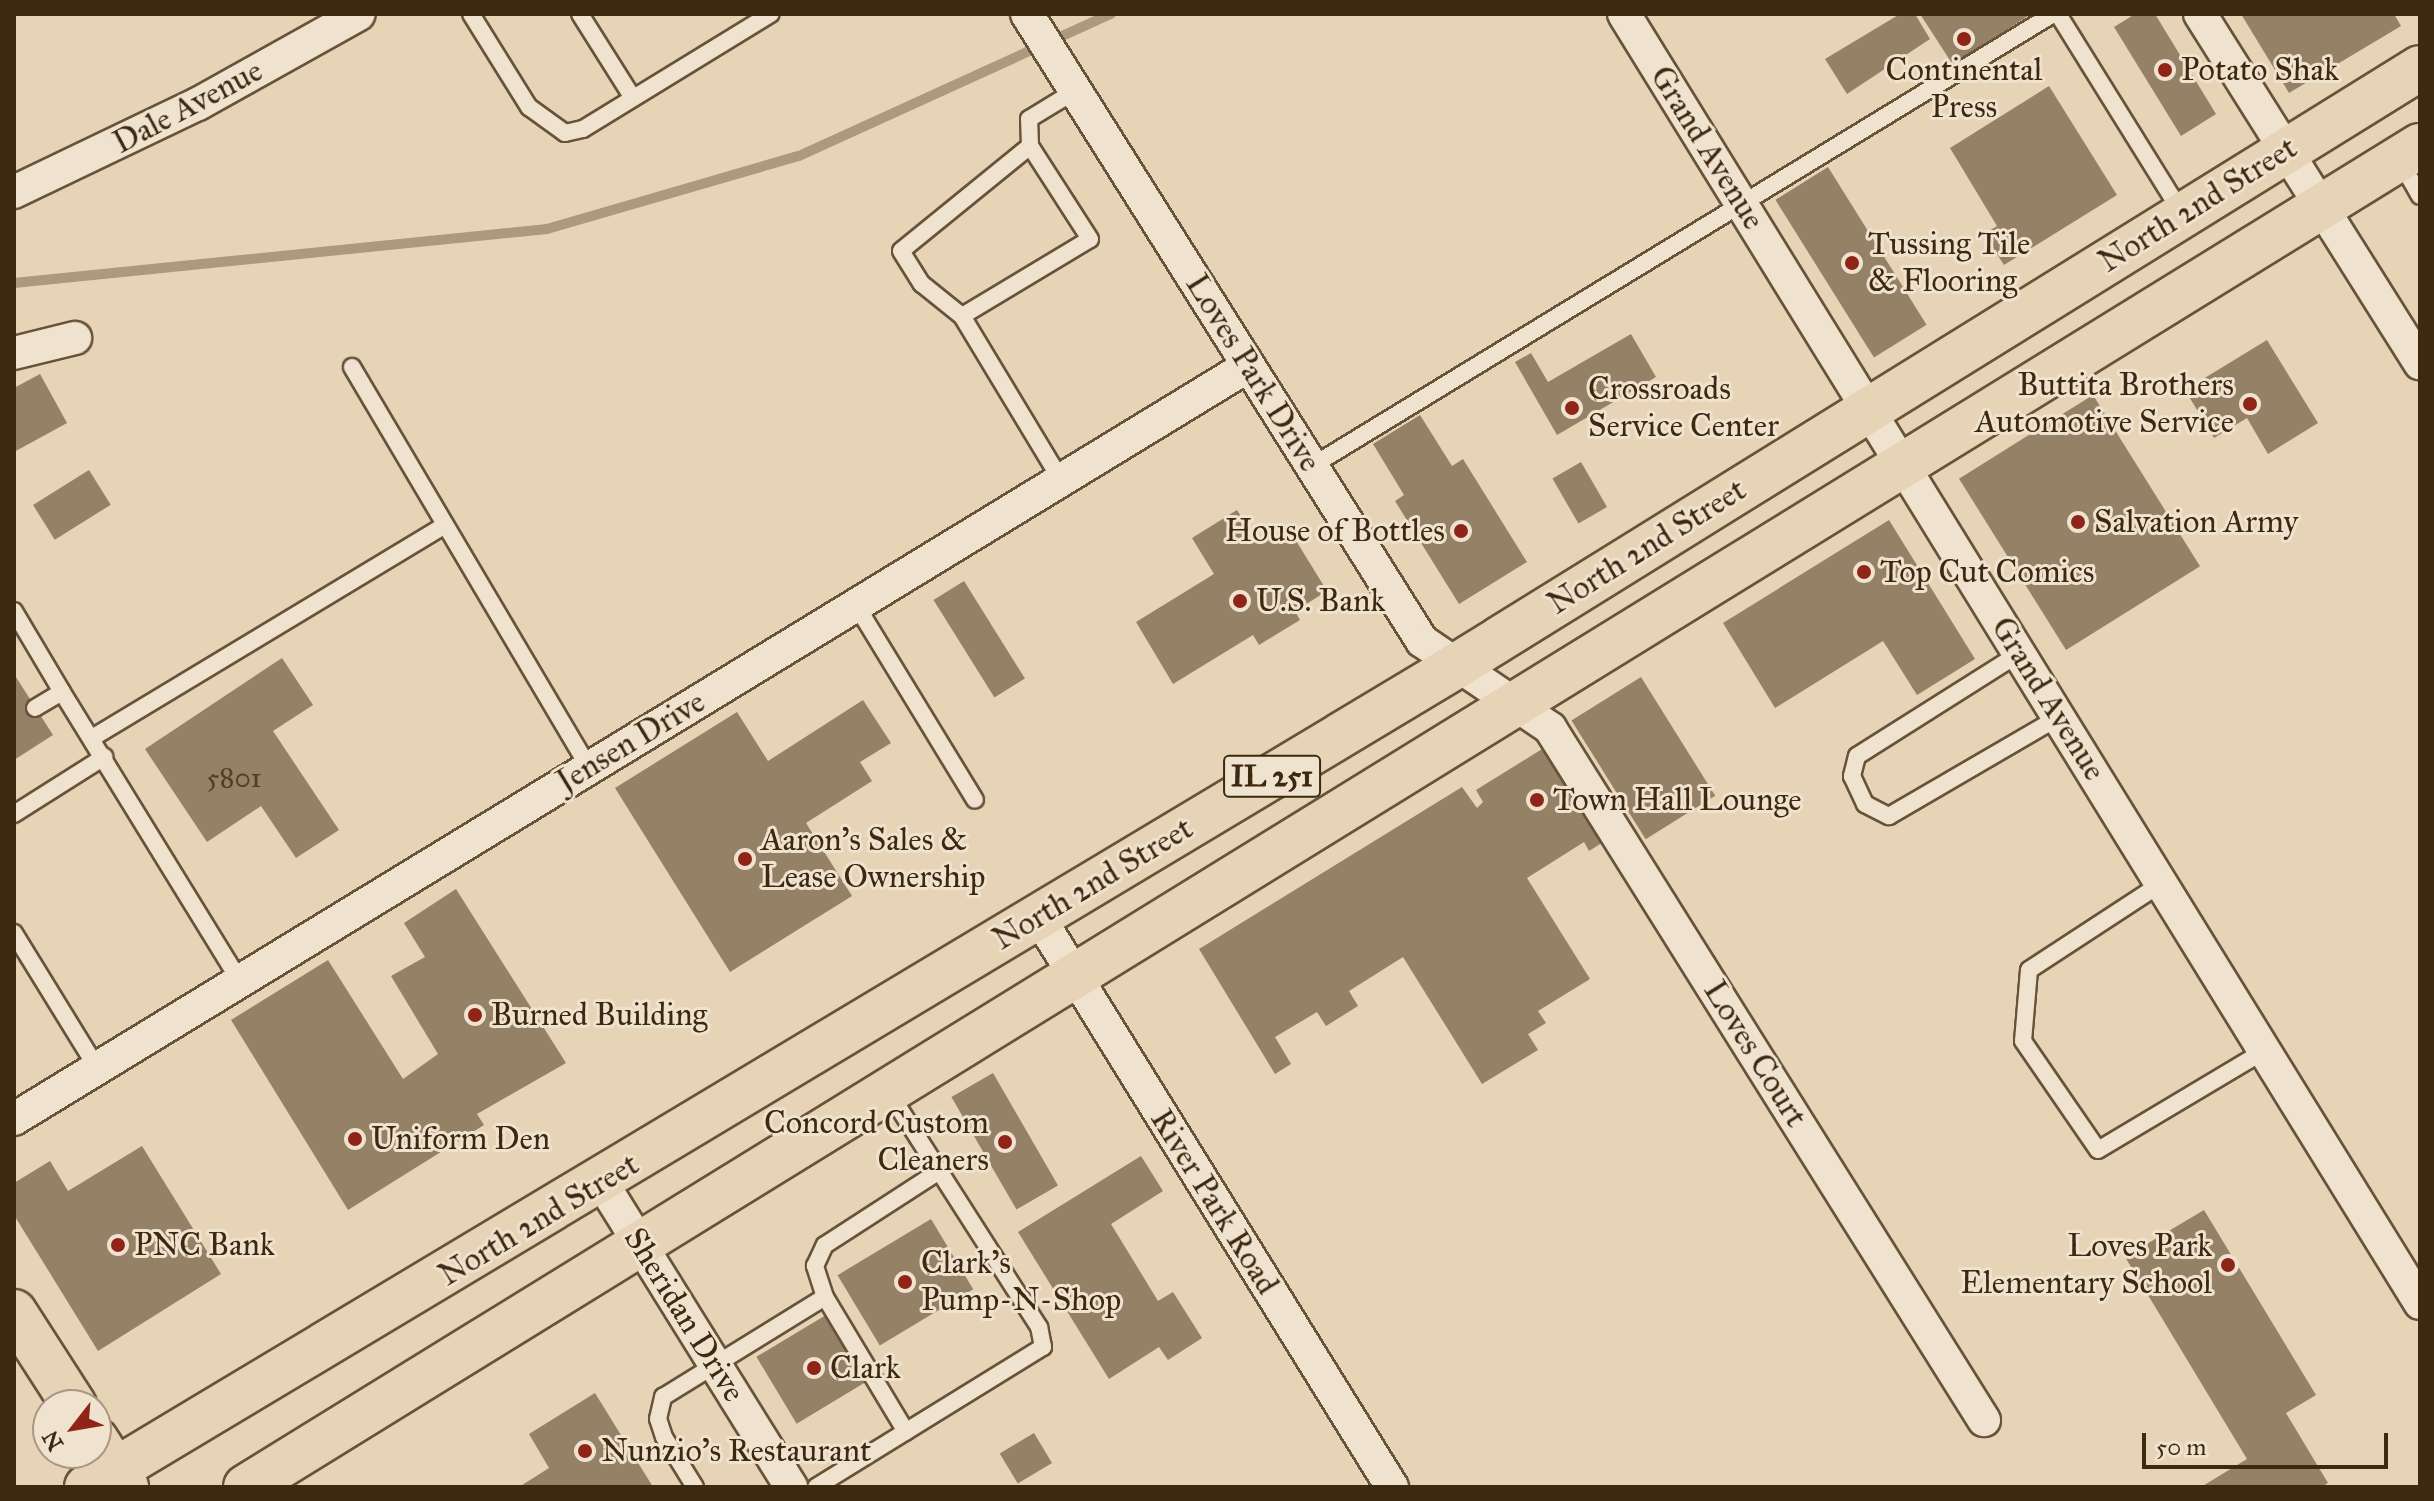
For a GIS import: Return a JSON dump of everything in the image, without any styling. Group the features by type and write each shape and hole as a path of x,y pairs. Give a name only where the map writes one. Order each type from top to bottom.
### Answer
{"main road":[{"name":"North 2nd Street","path":"106,1471 602,1183 1038,916 1456,666 2420,68"},
{"name":"North 2nd Street","path":"246,1487 1072,973 1904,467 2321,207 2413,167"},
{"path":"14,1312 64,1389"}],"street":[{"name":"Dale Avenue","path":"14,192 198,104 359,14"},
{"name":"Loves Park Drive","path":"1027,14 1422,641 1509,705"},
{"path":"2200,14 2420,363"},
{"name":"Grand Avenue","path":"1626,15 2420,1303"},
{"path":"14,353 75,338"},
{"name":"Jensen Drive","path":"14,1119 1248,366"},
{"name":"Loves Court","path":"1509,705 1550,728 1984,1420"},
{"name":"River Park Road","path":"1038,916 1392,1487"},
{"name":"Sheridan Drive","path":"602,1183 791,1487"}],"lane":[{"path":"471,14 545,124 565,133 583,129 771,14"},
{"path":"580,14 633,98"},
{"path":"1312,466 2056,14 2183,214"},
{"path":"962,316 1090,239 1030,146 1029,119 1070,84"},
{"path":"1030,146 901,251 922,284 962,316 1061,480"},
{"path":"352,367 589,768"},
{"path":"92,738 445,525"},
{"path":"856,605 975,800"},
{"path":"14,648 19,623"},
{"path":"19,623 240,981"},
{"path":"2020,653 1857,756 1852,776 1865,804 1889,816 2059,717"},
{"path":"35,708 62,692"},
{"path":"14,814 104,757"},
{"path":"2162,883 2029,970 2023,1041 2098,1150 2264,1051"},
{"path":"14,933 97,1068"},
{"path":"816,1487 1043,1347 1039,1327 887,1088"},
{"path":"906,1432 825,1297 815,1266 825,1245 938,1172"},
{"path":"695,1487 658,1419 663,1397 713,1361 825,1297"}],"building":[{"path":"1900,14 1915,14 1930,39 1847,94 1825,59"},
{"name":"Continental Press","path":"1920,14 2031,14 1953,65"},
{"name":"Potato Shak","path":"2135,14 2155,14 2216,114 2181,136 2114,27"},
{"path":"2241,14 2394,14 2401,26 2289,93"},
{"path":"2049,86 2117,195 2004,265 1984,234 1997,226 1950,148"},
{"name":"Tussing Tile & Flooring","path":"1828,167 1927,325 1874,358 1775,200"},
{"name":"Crossroads Service Center","path":"1631,334 1656,377 1557,435 1515,362 1531,353 1548,382"},
{"name":"Buttita Brothers Automotive Service","path":"2267,340 2318,423 2268,454 2247,418 2214,438 2185,390"},
{"path":"40,374 67,423 14,452 14,388"},
{"name":"Salvation Army","path":"2093,395 2200,566 2066,650 1959,479"},
{"name":"House of Bottles","path":"1420,415 1452,466 1463,459 1527,562 1459,604 1395,501 1404,495 1373,444"},
{"path":"1581,462 1607,507 1578,524 1552,478"},
{"path":"89,470 111,505 55,540 33,505"},
{"name":"U.S. Bank","path":"1237,510 1258,544 1287,526 1327,591 1295,611 1300,620 1259,645 1253,635 1173,684 1136,622 1214,574 1192,538"},
{"name":"Top Cut Comics","path":"1889,520 1975,659 1917,695 1883,641 1775,708 1723,623"},
{"path":"964,581 1025,679 994,698 933,600"},
{"path":"282,658 313,705 273,731 339,830 296,858 261,806 207,842 145,749"},
{"path":"14,674 53,735 14,760"},
{"path":"1641,677 1715,796 1646,839 1571,720"},
{"name":"Aaron's Sales & Lease Ownership","path":"863,700 891,743 860,762 872,781 806,823 852,896 730,972 615,788 737,712 768,761"},
{"path":"1547,746 1605,841 1589,851 1584,842 1527,878 1590,979 1538,1011 1546,1023 1528,1034 1538,1050 1482,1084 1403,957 1349,991 1358,1006 1326,1026 1317,1012 1275,1037 1291,1064 1275,1074 1199,949 1462,787 1477,808 1483,802 1476,790"},
{"path":"456,889 566,1063 477,1114 484,1125 348,1210 231,1020 328,960 403,1079 438,1054 391,976 425,957 404,923"},
{"name":"Concord Custom Cleaners","path":"993,1073 1058,1186 1016,1210 951,1097"},
{"name":"PNC Bank","path":"142,1146 221,1274 98,1351 14,1215 14,1183 50,1161 68,1191"},
{"path":"1141,1156 1163,1191 1111,1224 1158,1301 1173,1292 1202,1338 1168,1360 1159,1347 1109,1379 1018,1232"},
{"path":"2204,1210 2316,1395 2286,1413 2328,1483 2321,1487 2201,1487 2247,1459 2125,1257"},
{"name":"Clark's Pump-N-Shop","path":"931,1219 973,1289 880,1345 838,1275"},
{"name":"Clark","path":"831,1312 871,1379 797,1424 756,1357"},
{"name":"Nunzio's Restaurant","path":"595,1393 653,1487 519,1487 549,1468 529,1434"},
{"path":"1034,1433 1052,1463 1018,1484 1000,1454"}],"waterway":[{"path":"14,283 547,229 799,156 1111,14"}],"place":[{"name":"Continental Press","path":"1964,39"},
{"name":"Potato Shak","path":"2165,70"},
{"name":"Tussing Tile & Flooring","path":"1852,263"},
{"name":"Buttita Brothers Automotive Service","path":"2250,404"},
{"name":"Crossroads Service Center","path":"1572,408"},
{"name":"Salvation Army","path":"2078,522"},
{"name":"House of Bottles","path":"1461,531"},
{"name":"Top Cut Comics","path":"1864,572"},
{"name":"U.S. Bank","path":"1240,601"},
{"name":"Town Hall Lounge","path":"1537,800"},
{"name":"Aaron's Sales & Lease Ownership","path":"745,859"},
{"name":"Burned Building","path":"475,1015"},
{"name":"Uniform Den","path":"355,1139"},
{"name":"Concord Custom Cleaners","path":"1005,1142"},
{"name":"PNC Bank","path":"118,1245"},
{"name":"Loves Park Elementary School","path":"2228,1265"},
{"name":"Clark's Pump-N-Shop","path":"905,1282"},
{"name":"Clark","path":"814,1368"},
{"name":"Nunzio's Restaurant","path":"585,1451"}]}
